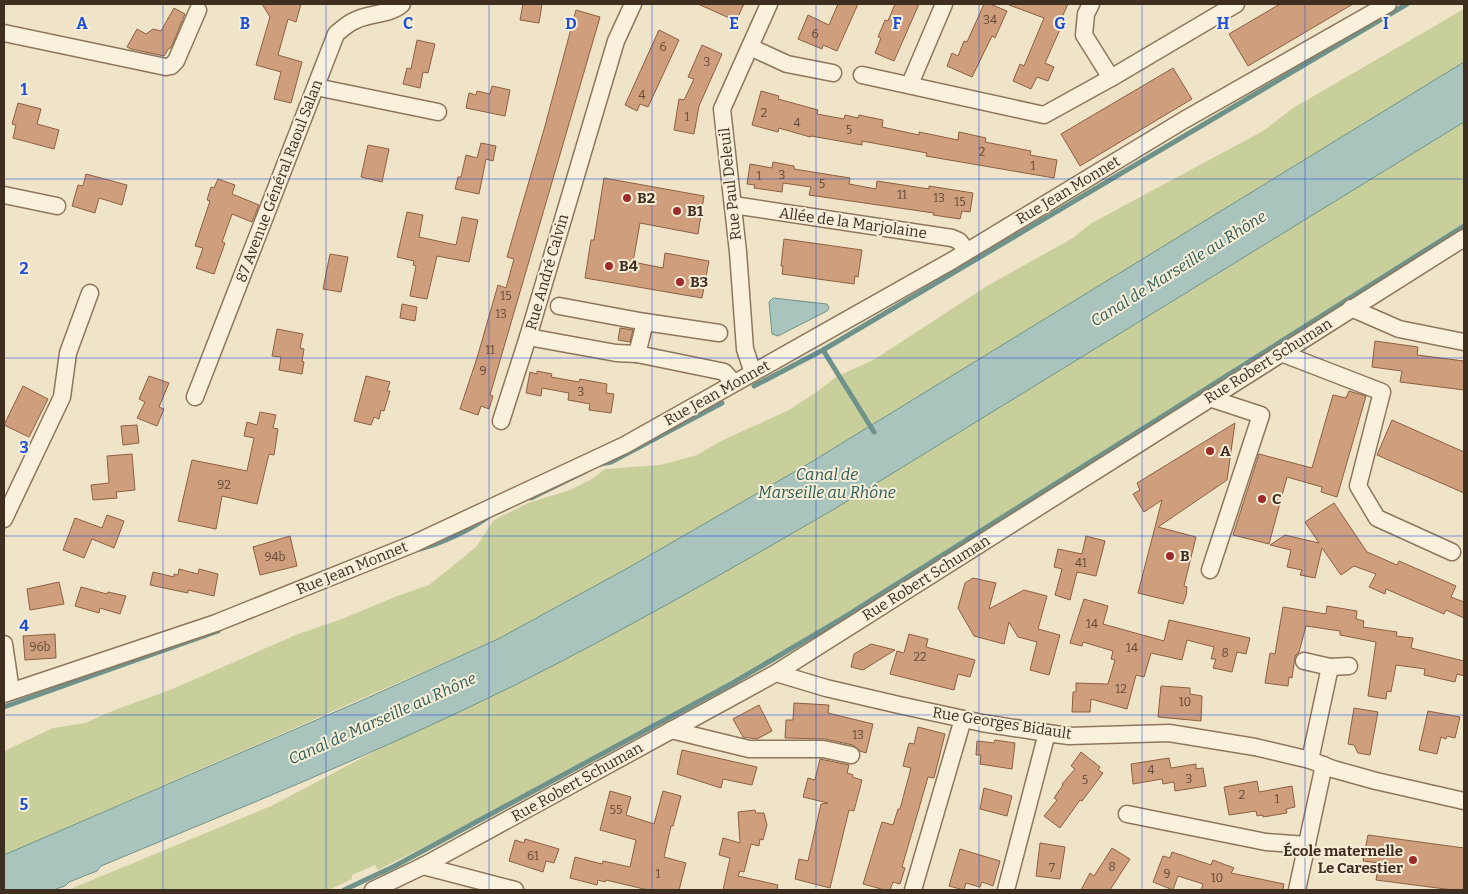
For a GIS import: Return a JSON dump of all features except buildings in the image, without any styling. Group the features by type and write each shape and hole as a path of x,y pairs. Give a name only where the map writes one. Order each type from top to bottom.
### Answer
{"street":[{"name":"87 Avenue Général Raoul Salan","path":"195,397 336,34 356,19 387,11 402,4"},
{"name":"Rue André Calvin","path":"633,4 616,41 528,337 616,353 637,354 724,372 734,384"},
{"name":"Rue Paul Deleuil","path":"753,373 745,349 733,205 722,109 769,4"},
{"path":"910,84 944,4"},
{"path":"1091,4 1086,14 1084,35 1111,78"},
{"path":"862,75 910,84 1044,115 1111,78 1236,4"},
{"name":"Rue Jean Monnet","path":"7,693 216,623 413,544 625,445 967,251 1184,120 1388,4"},
{"path":"4,33 166,67 171,66 176,61 198,10"},
{"path":"750,47 787,64 833,73"},
{"path":"316,87 438,112"},
{"path":"4,194 57,206"},
{"name":"Allée de la Marjolaine","path":"733,205 952,238 959,241 967,251"},
{"name":"Rue Robert Schuman","path":"373,890 423,866 776,673 1464,238"},
{"path":"4,519 62,397 68,354 90,293"},
{"path":"559,306 644,322 719,333"},
{"path":"1351,308 1398,329 1464,342"},
{"path":"637,354 644,322"},
{"path":"501,421 528,337"},
{"path":"1281,352 1382,392 1358,486 1377,518 1452,552"},
{"path":"1209,398 1261,415 1210,570"},
{"path":"4,644 7,693"},
{"path":"1304,661 1330,667 1349,666"},
{"path":"1297,890 1307,845 1330,667"},
{"name":"Rue Georges Bidault","path":"776,673 826,688 963,719 1046,733 1069,736 1169,733 1254,747 1317,763 1376,781 1463,797"},
{"path":"913,890 963,719"},
{"path":"671,730 749,750 823,748 851,755"},
{"path":"1006,890 1046,733"},
{"path":"1127,814 1266,842 1307,845"},
{"path":"423,866 515,890"}],"green space":[{"path":"1464,9 1464,62 808,464 626,569 498,639 4,855 4,751 53,728 85,723 170,690 298,634 429,585 476,547 494,520 528,503 570,490 592,479 605,469 660,465 697,455 721,441 789,410 836,377 875,359 987,286 1073,238 1090,224 1263,131 1293,108"},
{"path":"1464,122 1464,226 773,661 446,836 378,870 375,865 352,875 352,879 329,890 68,890 271,806 381,748 516,684 653,612 836,508"}],"water":[{"name":"Canal de Marseille au Rhône","path":"1464,62 1464,122 836,508 717,576 597,643 515,685 361,756 101,866 97,871 69,882 65,886 53,890 4,890 4,855 365,699 498,639 626,569 808,464"},
{"path":"773,298 827,304 829,308 827,311 778,336 772,334 769,302"}],"waterway":[{"path":"754,386 823,350 1407,4"},
{"path":"344,890 395,866 731,684 838,621 1464,226"},
{"path":"823,350 874,432"},
{"path":"600,464 611,462 722,403"},
{"path":"531,498 586,471"},
{"path":"420,549 456,536 489,516"},
{"path":"4,707 218,631"}],"place":[{"name":"B2","path":"627,198"},
{"name":"B1","path":"677,211"},
{"name":"B4","path":"609,266"},
{"name":"B3","path":"680,282"},
{"name":"A","path":"1210,451"},
{"name":"C","path":"1262,499"},
{"name":"B","path":"1170,556"},
{"name":"École maternelle Le Carestier","path":"1413,860"}]}
